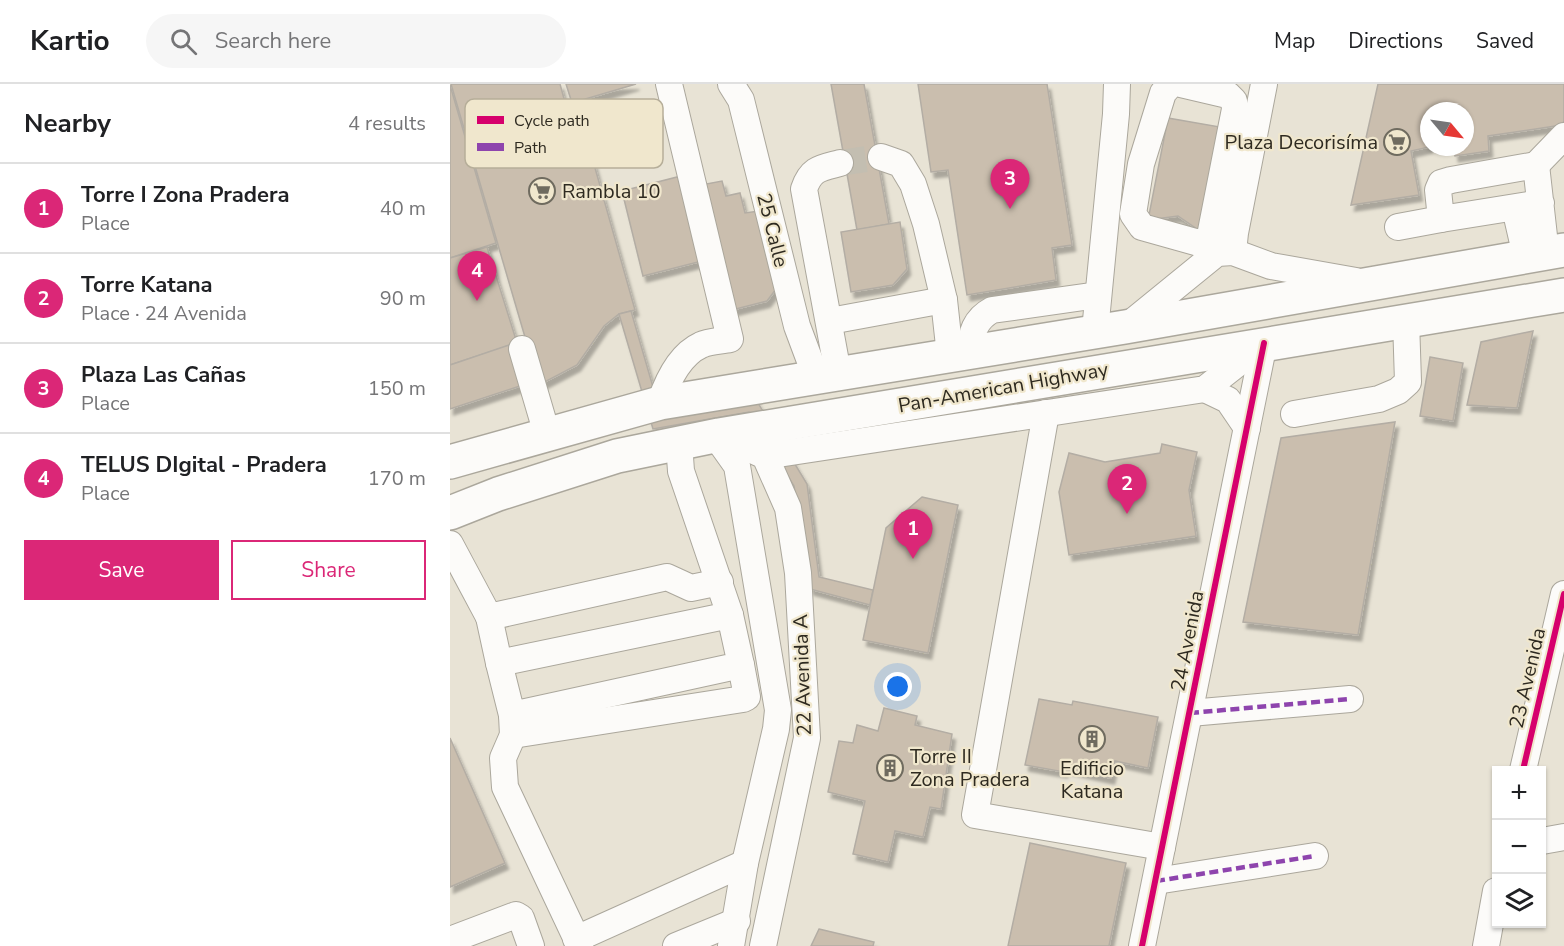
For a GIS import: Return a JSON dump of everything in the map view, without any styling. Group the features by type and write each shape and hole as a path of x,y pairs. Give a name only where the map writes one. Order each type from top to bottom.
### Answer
{"highway":[{"name":"Pan-American Highway","path":"450,462 660,403 1110,329 1545,253"},
{"name":"Pan-American Highway","path":"450,513 498,494 617,456 717,435 1564,295"}],"street":[{"path":"660,403 675,369 687,356 701,345 730,339 669,84"},
{"name":"25 Calle","path":"731,84 741,100 797,326 827,375"},
{"path":"1117,84 1098,295 1110,329 1216,253 1227,238 1264,84"},
{"path":"1171,84 1163,93 1141,164 1133,214 1142,227 1199,243 1209,238 1227,238 1271,266 1371,284"},
{"path":"1181,84 1228,95 1234,101 1227,238"},
{"path":"1545,253 1541,203 1552,163 1564,136"},
{"path":"881,157 901,164 913,184 926,224 944,300 960,353"},
{"path":"827,375 830,321 804,189 808,177 816,169 840,163"},
{"path":"1441,219 1438,190 1441,183 1552,163"},
{"path":"1398,227 1541,203"},
{"path":"1515,208 1545,253"},
{"path":"960,353 982,316 992,310 1098,295"},
{"path":"830,321 944,300"},
{"path":"1294,414 1379,399 1398,391 1408,382 1406,320"},
{"path":"717,435 765,456 1205,388 1264,343"},
{"name":"24 Avenida","path":"1142,946 1264,343"},
{"path":"522,349 547,434"},
{"path":"1205,388 1228,400 1247,428"},
{"path":"1046,413 975,815 1162,847"},
{"path":"717,435 737,466 778,710 776,729 745,863 731,946"},
{"path":"513,725 747,697 730,615 681,471 679,443"},
{"name":"22 Avenida A","path":"763,946 807,738 798,573 788,508 765,456"},
{"path":"450,544 489,617 513,725 503,758 505,787 578,942 745,863"},
{"path":"489,617 667,577 691,588 720,582"},
{"name":"23 Avenida","path":"1524,766 1564,594"},
{"path":"499,663 730,615"},
{"path":"1190,713 1350,699"},
{"path":"1546,840 1564,837"},
{"path":"1156,880 1315,856"},
{"path":"450,940 516,915 521,918 531,946"},
{"path":"1486,946 1492,916"},
{"path":"676,946 737,921"}],"building":[{"name":"Rambla 10","path":"451,84 560,84 564,99 465,99 465,132"},
{"path":"566,84 636,84 585,99 571,99"},
{"path":"831,84 864,84 889,224 857,230"},
{"path":"918,84 1047,84 1072,245 1052,248 1056,280 967,295 948,170 931,172"},
{"name":"Plaza Decorisíma","path":"1378,84 1564,84 1564,121 1562,125 1488,136 1489,151 1474,153 1474,102 1420,102 1420,149 1411,151 1419,195 1351,205"},
{"path":"450,85 465,137 465,168 474,168 496,243 450,258"},
{"path":"1168,118 1220,127 1200,231 1178,216 1148,220"},
{"name":"Rambla 10","path":"476,168 595,168 635,310 619,314 604,326 577,365 539,385"},
{"path":"681,176 702,261 643,276 622,191"},
{"path":"722,181 726,196 740,193 745,213 759,211 776,289 767,301 732,310 724,278 728,277 706,184"},
{"path":"900,222 907,269 893,285 851,292 841,232"},
{"path":"487,247 517,343 450,365 450,258"},
{"path":"631,311 661,415 755,398 807,484 819,577 873,590 870,605 810,589 794,486 749,412 653,429 619,314"},
{"path":"1533,331 1517,408 1467,405 1481,342"},
{"path":"509,345 523,385 450,409 450,365"},
{"path":"1430,357 1463,363 1453,421 1420,416"},
{"path":"1395,422 1358,635 1243,622 1281,438"},
{"path":"1162,444 1197,452 1189,490 1196,536 1069,555 1059,492 1069,453 1105,462 1160,453"},
{"path":"922,497 958,505 928,653 863,640 886,528"},
{"name":"Edificio Katana","path":"1039,699 1072,705 1073,701 1158,717 1148,768 1115,761 1111,778 1065,768 1064,772 1025,765"},
{"name":"Torre II Zona Pradera","path":"884,708 917,716 915,725 952,734 941,809 930,807 923,837 895,831 888,862 853,854 865,801 828,792 839,741 853,743 857,725 878,731"},
{"path":"450,738 505,863 450,887"},
{"path":"1030,843 1126,863 1109,946 1008,946"},
{"path":"819,929 874,942 873,946 811,946"}],"tunnel":[{"path":"840,163 881,157"}],"marked path":[{"path":"1190,713 1350,699"},
{"path":"1156,881 1315,856"}],"cycle path":[{"path":"1142,946 1264,343"},
{"path":"1524,766 1564,594"}],"place":[{"name":"Plaza Decorisíma","path":"1397,142"},
{"name":"Rambla 10","path":"542,191"},
{"name":"Plaza Las Cañas","path":"1010,209"},
{"name":"TELUS DIgital - Pradera","path":"477,301"},
{"name":"Torre Katana","path":"1127,514"},
{"name":"Torre I Zona Pradera","path":"913,559"},
{"name":"Edificio Katana","path":"1092,739"},
{"name":"Torre II Zona Pradera","path":"890,768"}]}
